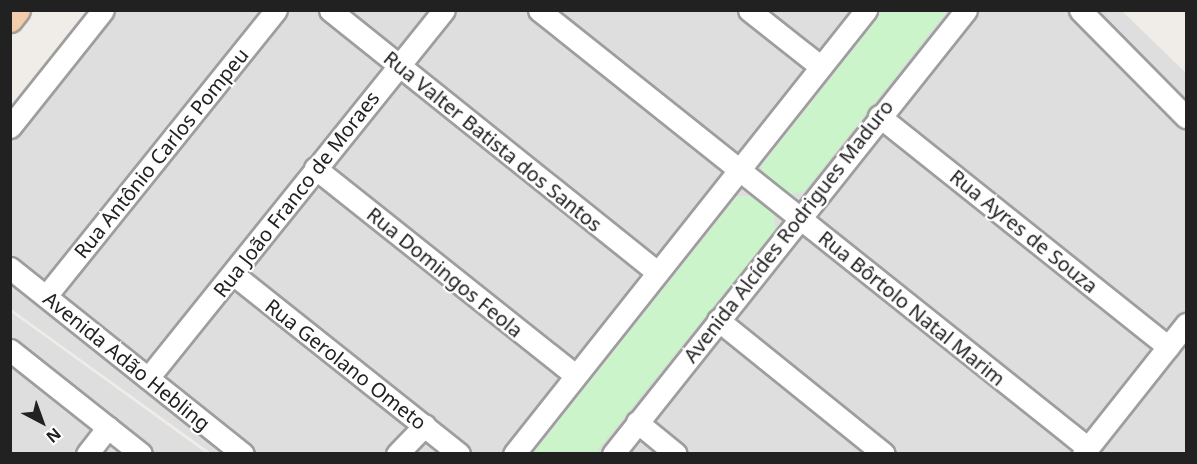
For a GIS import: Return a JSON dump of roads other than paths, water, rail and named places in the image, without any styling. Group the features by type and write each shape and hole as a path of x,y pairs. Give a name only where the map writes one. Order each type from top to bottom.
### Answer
{"main road":[{"path":"10,19 17,10"}],"street":[{"path":"10,127 103,10"},
{"name":"Rua Antônio Carlos Pompeu","path":"46,296 276,10"},
{"name":"Rua Valter Batista dos Santos","path":"330,10 657,272"},
{"name":"Rua João Franco de Moraes","path":"148,378 444,10"},
{"name":"Rua Bôrtolo Natal Marim","path":"539,10 1086,451"},
{"path":"749,10 820,66"},
{"path":"514,453 866,10"},
{"name":"Avenida Alcídes Rodrigues Maduro","path":"613,453 879,116 966,10"},
{"path":"1080,10 1186,117"},
{"name":"Rua Ayres de Souza","path":"879,116 1168,347"},
{"name":"Rua Domingos Feola","path":"315,168 575,375"},
{"name":"Avenida Adão Hebling","path":"10,268 243,453"},
{"name":"Rua Gerolano Ometo","path":"233,274 459,453"},
{"path":"718,320 884,453"},
{"path":"1086,451 1186,324"},
{"path":"10,350 141,453"},
{"path":"637,422 676,453"},
{"path":"397,453 425,425"},
{"path":"87,453 108,428"}]}
